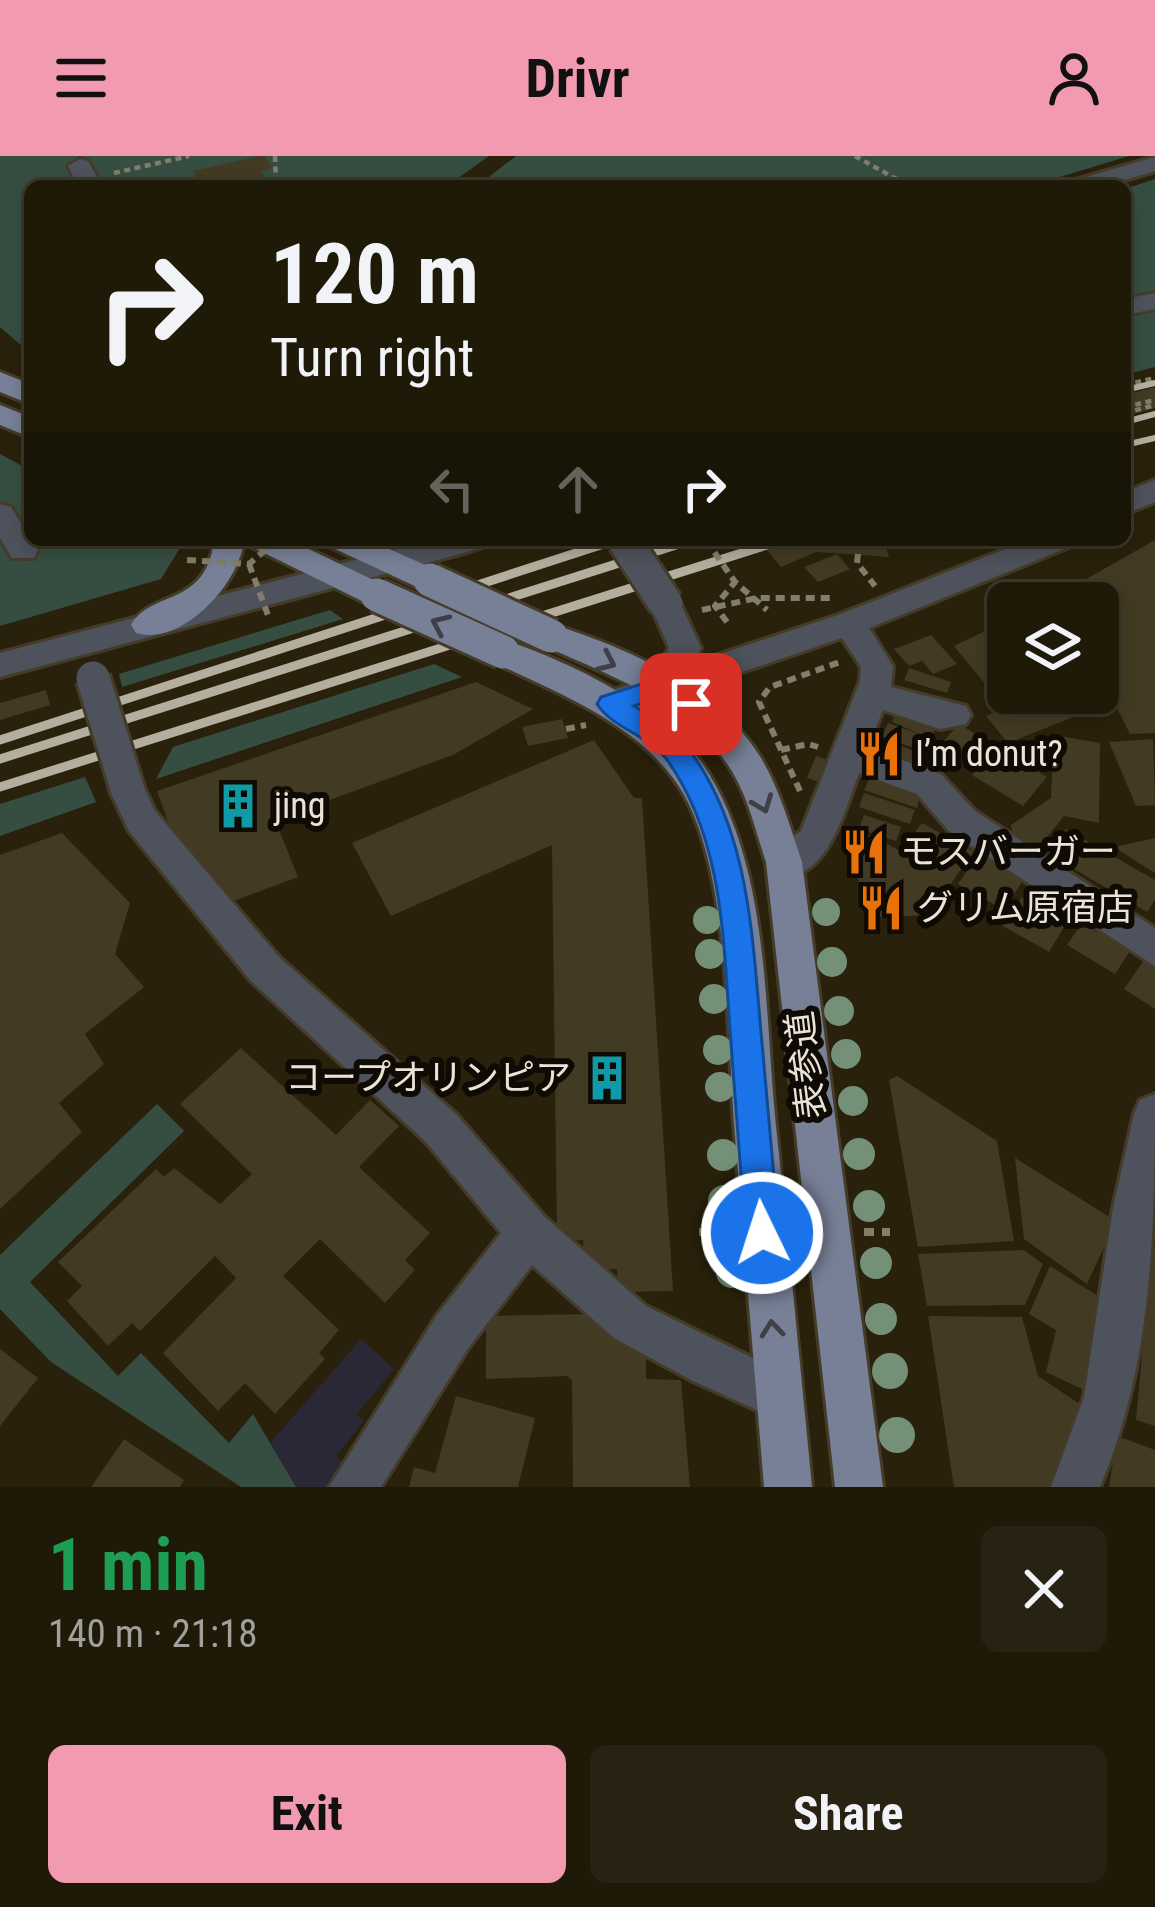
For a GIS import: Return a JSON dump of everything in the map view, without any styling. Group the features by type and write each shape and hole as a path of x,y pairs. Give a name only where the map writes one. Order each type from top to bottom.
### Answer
{"main road":[{"name":"表参道","path":"354,546 663,687 709,718 750,770 784,862 859,1487"},
{"name":"表参道","path":"247,548 338,578 502,652 599,714 662,736 677,752 706,803 727,863 736,912 788,1487"},
{"path":"147,626 205,593 229,558 247,548"}],"street":[{"path":"1100,180 1155,164"},
{"path":"0,514 23,550"},
{"path":"0,665 451,546"},
{"path":"629,546 682,607 685,648 663,687"},
{"path":"599,714 663,687 852,624 1043,546"},
{"path":"784,862 815,841 841,754 872,694 878,666 852,624"},
{"path":"84,642 128,791 142,821 265,969 441,1128 529,1233 630,1322 779,1396"},
{"path":"872,694 940,716 953,715"},
{"path":"841,754 929,784 962,821 1155,949"},
{"path":"1075,1487 1100,1428 1123,1332 1144,1149 1155,1114"},
{"path":"353,1487 453,1330 529,1233"}],"path":[{"path":"86,177 189,156"},
{"path":"855,156 897,180"},
{"path":"710,546 736,582 766,610"},
{"path":"187,560 247,548 269,618"},
{"path":"844,562 857,558 875,586"},
{"path":"715,606 736,582"},
{"path":"682,607 757,598 852,624"},
{"path":"715,606 727,622"},
{"path":"820,829 812,822 759,702 770,687 852,624"},
{"path":"566,729 599,714"},
{"path":"781,750 808,744 841,754"}],"shaded area":[{"path":"361,1339 394,1369 357,1414 364,1421 336,1456 344,1463 327,1487 296,1487 270,1443"}],"green space":[{"path":"0,156 489,156 455,180 24,180 24,348 0,327"},
{"path":"516,156 1129,156 1050,180 485,180"},
{"path":"1155,179 1155,367 1131,373 1131,187"},
{"path":"0,454 24,467 24,546 180,548 161,579 0,626"},
{"path":"330,610 343,619 122,687 119,674"},
{"path":"434,664 462,677 156,779 173,747"},
{"path":"85,777 96,802 0,836 0,804"},
{"path":"157,1104 184,1131 30,1282 118,1376 141,1353 229,1443 253,1414 296,1487 241,1487 51,1362 0,1309 0,1255"}],"building":[{"path":"259,156 265,156 272,168 261,171 266,180 198,180 193,171"},
{"path":"1155,387 1155,408 1131,414 1131,393"},
{"path":"1155,540 1155,733 1130,734 1119,712 1119,582 1081,582"},
{"path":"763,546 886,546 889,557 816,552 781,567"},
{"path":"837,554 850,569 818,582 804,567"},
{"path":"987,630 987,686 954,646"},
{"path":"931,635 957,664 933,674 922,661 909,666 894,649"},
{"path":"909,668 951,682 947,693 904,680"},
{"name":"jing","path":"476,682 533,709 453,755 275,820 298,877 231,902 169,825 157,791"},
{"path":"46,690 50,705 0,720 0,703"},
{"path":"897,710 936,724 928,753 882,737 888,723 922,735 892,722"},
{"path":"991,714 1081,714 1008,743 986,716"},
{"path":"562,719 568,738 528,746 522,727"},
{"path":"959,724 995,746 973,770 937,748"},
{"path":"1054,735 1100,743 1099,823 1064,816 1036,851 1013,836 1011,825 1051,798"},
{"path":"1153,739 1155,805 1136,806 1109,742"},
{"name":"コープオリンピア","path":"594,740 634,798 642,798 673,1291 618,1292 617,1269 584,1270 583,1240 557,1241 552,845 391,916 352,843"},
{"path":"884,740 928,756 922,770 878,753"},
{"path":"997,747 1047,777 1023,806 972,775"},
{"path":"816,756 837,763 829,785 807,778"},
{"path":"880,774 910,783 920,797 917,808 864,790 869,779"},
{"path":"864,793 915,810 910,824 859,807"},
{"path":"864,815 901,827 896,841 859,829"},
{"path":"922,823 974,851 929,915 865,918 850,833 863,831 900,851"},
{"path":"1066,829 1155,880 1155,900 1147,912 1047,853"},
{"path":"62,833 130,903 115,954 144,987 85,1034 104,1064 59,1103 82,1132 0,1209 0,855"},
{"path":"1155,838 1155,873 1114,847"},
{"path":"980,852 1025,877 1004,910 958,884"},
{"path":"1022,897 1067,922 1049,952 1003,926"},
{"path":"1082,923 1130,951 1115,974 1067,945"},
{"path":"1144,960 1155,968 1155,1009 1124,989"},
{"path":"241,1048 336,1135 370,1100 399,1126 359,1167 430,1233 405,1260 415,1270 385,1303 320,1239 283,1276 339,1330 319,1353 325,1359 275,1414 245,1383 218,1411 163,1353 236,1278 215,1256 140,1331 132,1323 108,1346 67,1301 82,1286 58,1262 156,1169 164,1177 174,1168 220,1204 252,1174 180,1104"},
{"path":"897,1076 997,1141 1014,1241 918,1247 889,1080"},
{"path":"1015,1158 1116,1221 1087,1284 1024,1239"},
{"path":"1155,1246 1155,1426 1136,1420"},
{"path":"1024,1250 1043,1264 1025,1305 927,1306 918,1254"},
{"path":"1050,1266 1106,1301 1084,1390 1046,1372 1056,1330 1029,1314"},
{"path":"590,1314 646,1356 646,1379 681,1380 690,1487 573,1487 572,1380 567,1376 486,1379 486,1316"},
{"path":"928,1316 1022,1317 1038,1376 1084,1407 1058,1487 954,1487"},
{"path":"0,1349 38,1378 0,1426"},
{"path":"456,1396 535,1418 518,1487 409,1487 414,1467 435,1473"},
{"path":"1117,1436 1155,1450 1155,1487 1109,1487"},
{"path":"124,1439 184,1480 180,1487 91,1487"}],"railway":[{"path":"1131,389 1155,383"},
{"path":"1131,420 1155,414"},
{"path":"1131,444 1155,438"},
{"path":"0,740 598,546"},
{"path":"0,759 673,546"},
{"path":"0,787 764,546"}],"place":[{"name":"I’m donut?","path":"879,754"},
{"name":"jing","path":"238,806"},
{"name":"モスバーガー","path":"864,852"},
{"name":"グリム原宿店","path":"881,908"},
{"name":"コープオリンピア","path":"607,1078"}],"route":[{"path":"691,704 663,687 610,704 662,736 677,752 697,784 723,848 736,912 762,1233"}]}
